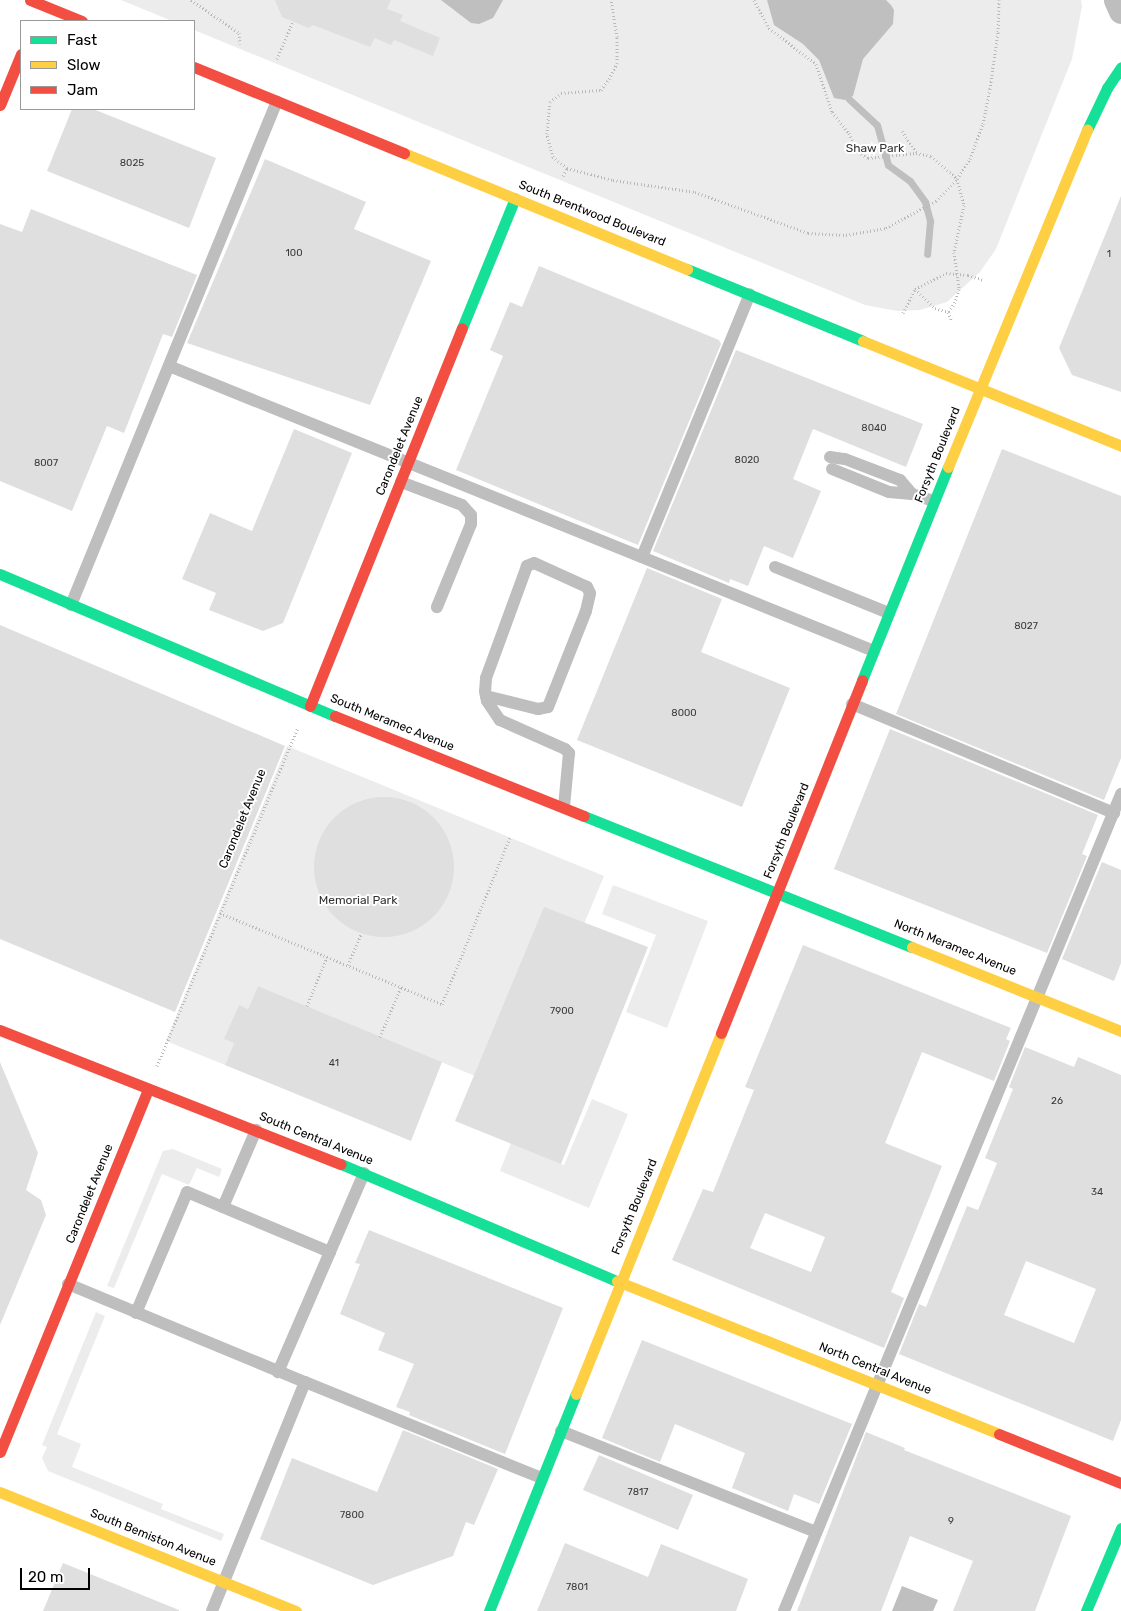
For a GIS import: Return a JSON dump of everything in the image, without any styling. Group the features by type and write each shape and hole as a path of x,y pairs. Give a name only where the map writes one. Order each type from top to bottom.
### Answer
{"street":[{"path":"30,0 40,9 78,20"},
{"path":"1116,0 1121,11"},
{"path":"0,105 20,56"},
{"name":"South Brentwood Boulevard","path":"195,67 1121,446"},
{"name":"Forsyth Boulevard","path":"489,1611 619,1282 1059,194 1107,88 1121,67"},
{"name":"Carondelet Avenue","path":"310,706 515,198"},
{"name":"South Meramec Avenue","path":"0,574 310,706 778,891"},
{"name":"North Meramec Avenue","path":"778,891 1121,1031"},
{"name":"South Central Avenue","path":"0,1030 364,1173 619,1282"},
{"name":"Carondelet Avenue","path":"0,1452 148,1089"},
{"name":"North Central Avenue","path":"619,1282 1121,1483"},
{"name":"South Bemiston Avenue","path":"0,1492 296,1611"},
{"path":"1086,1611 1121,1528"}],"lane":[{"path":"1107,88 1121,95"},
{"path":"71,605 277,101"},
{"path":"642,557 750,294"},
{"path":"169,366 874,651"},
{"path":"831,463 845,459 900,480 912,494 934,501"},
{"path":"401,482 462,505 471,514 471,524 437,607"},
{"path":"486,696 538,709 548,707 586,612 590,593 587,587 534,563 526,566 486,678 486,696 500,720 566,749 569,753 564,807"},
{"path":"775,567 889,613"},
{"path":"852,704 1114,812"},
{"path":"784,1611 879,1386 1121,794"},
{"path":"223,1208 256,1130"},
{"path":"278,1372 364,1173"},
{"path":"136,1313 187,1192 330,1252"},
{"path":"68,1284 278,1372 542,1478"},
{"path":"212,1611 305,1382"},
{"path":"561,1431 816,1532"}],"path":[{"path":"191,0 239,33 240,44"},
{"path":"611,0 617,54 609,79 602,90 561,92 550,102 547,134 553,157 567,168 613,180 695,192 808,233 867,232 886,228 918,213 936,201 957,179 970,159 984,124 998,32 999,0"},
{"path":"754,0 769,28 816,64 832,112 849,134 858,152 877,158 916,153 942,163 957,179 963,189 964,205 954,252 954,266 959,273 956,302 948,312"},
{"path":"277,59 293,21"},
{"path":"902,132 916,153"},
{"path":"563,176 567,168"},
{"path":"903,313 915,289 946,274 959,273 983,280"},
{"path":"915,289 935,308 948,312 952,321"},
{"name":"Carondelet Avenue","path":"148,1089 289,744 310,706"},
{"path":"220,913 442,1004 510,837"},
{"path":"348,965 362,934"},
{"path":"307,1006 327,957"},
{"path":"380,1037 400,987"}],"green space":[{"name":"Shaw Park","path":"121,0 1081,0 1082,6 1072,59 996,249 980,272 947,302 920,310 897,311 865,305 195,30 195,20 170,20"},
{"name":"Memorial Park","path":"287,746 604,876 584,924 475,1076 258,986 248,1009 239,1006 225,1039 234,1043 225,1065 166,1041"},
{"path":"613,885 708,921 667,1028 626,1012 656,935 602,914"},
{"path":"592,1099 628,1114 589,1208 500,1171 511,1143 564,1165"},
{"path":"173,1149 222,1169 219,1177 197,1168 189,1185 162,1174 114,1288 107,1286 163,1151"},
{"path":"96,1312 105,1316 57,1434 81,1444 72,1467 163,1504 161,1509 224,1534 221,1541 48,1471 42,1458 47,1447 42,1445"}],"shaded area":[{"path":"441,0 503,0 493,18 479,24 471,23"},
{"path":"767,0 886,0 891,5 894,10 893,24 863,59 853,96 845,100 834,98 819,60 803,44 774,25"},
{"path":"902,1586 938,1600 933,1611 892,1611"}],"building":[{"path":"275,0 391,0 387,9 403,15 400,21 440,38 433,56 394,40 391,45 375,38 370,47 313,25 309,28 282,17"},
{"path":"72,110 96,110 216,158 189,228 47,171"},
{"path":"265,159 366,202 354,229 431,261 370,405 187,343"},
{"path":"1121,196 1121,392 1072,375 1059,348"},
{"path":"31,209 197,275 172,337 163,334 124,433 107,426 72,511 0,481 0,224 22,232"},
{"path":"539,266 719,340 721,344 638,545 456,470 503,356 490,350 510,302 522,307"},
{"path":"736,350 923,424 906,467 813,429 793,479 821,491 793,558 764,546 748,586 730,579 729,583 653,551"},
{"path":"294,429 352,453 283,623 263,631 209,610 216,593 182,579 210,513 252,531"},
{"path":"1002,449 1121,496 1121,758 1104,800 896,714"},
{"path":"647,568 722,599 701,652 790,688 742,807 577,740"},
{"path":"0,625 285,746 175,1012 0,939"},
{"path":"890,729 1098,815 1082,854 1087,856 1047,953 834,869"},
{"path":"384,797 398,798 411,802 423,808 434,817 443,828 449,840 453,853 453,881 449,894 443,906 434,917 423,926 411,932 398,936 384,937 370,936 357,932 345,926 334,917 325,906 319,894 315,881 314,867 315,853 319,840 325,828 334,817 345,808 357,802 370,798"},
{"path":"1102,862 1121,870 1121,963 1114,981 1062,959"},
{"path":"544,907 648,947 561,1164 455,1121"},
{"path":"803,945 1011,1028 1006,1039 1010,1041 994,1081 922,1052 885,1143 942,1166 891,1292 904,1298 884,1348 672,1260 703,1189 713,1192 754,1090 745,1087","holes":["765,1213 825,1237 811,1272 750,1248"]},
{"path":"258,986 442,1062 411,1141 225,1065 234,1043 224,1039 239,1005 248,1009"},
{"path":"1025,1047 1074,1067 1078,1057 1121,1075 1121,1420 1113,1441 899,1354 919,1304 926,1307 967,1206 978,1210 997,1163 985,1158 1013,1089 1009,1087","holes":["1026,1261 1096,1289 1074,1343 1004,1315"]},
{"path":"0,1062 38,1153 26,1190 41,1200 46,1215 0,1325"},
{"path":"369,1230 563,1308 505,1454 409,1415 410,1412 396,1407 414,1364 378,1350 385,1333 340,1314 360,1264 355,1263"},
{"path":"642,1340 852,1424 819,1504 794,1494 788,1511 732,1488 745,1453 675,1424 660,1462 602,1438"},
{"path":"403,1430 498,1469 474,1525 466,1522 453,1556 373,1585 260,1539 292,1458 377,1492"},
{"path":"866,1432 905,1448 904,1450 1071,1516 1035,1611 953,1611 973,1561 910,1536 881,1611 797,1611"},
{"path":"599,1455 693,1495 678,1530 583,1490"},
{"path":"565,1543 648,1577 661,1544 748,1579 736,1611 537,1611"},
{"path":"63,1563 179,1610 179,1611 43,1611"}],"waterway":[{"path":"849,99 877,125 888,165 910,181 925,202 930,221 927,254"}],"traffic: fast":[{"path":"1087,130 1107,88 1121,67"},
{"path":"462,328 515,198"},
{"path":"687,269 863,341"},
{"path":"862,680 948,467"},
{"path":"0,574 335,716"},
{"path":"584,816 912,947"},
{"path":"341,1164 617,1281"},
{"path":"489,1611 576,1394"},
{"path":"1086,1611 1121,1528"}],"traffic: slow":[{"path":"948,467 1087,130"},
{"path":"404,153 687,269"},
{"path":"863,341 1121,446"},
{"path":"912,947 1121,1031"},
{"path":"576,1394 721,1033"},
{"path":"617,1281 999,1434"},
{"path":"0,1492 296,1611"}],"traffic: jam":[{"path":"30,0 80,20"},
{"path":"0,105 20,56"},
{"path":"195,67 404,153"},
{"path":"310,706 462,328"},
{"path":"721,1033 862,680"},
{"path":"335,716 584,816"},
{"path":"0,1030 341,1164"},
{"path":"0,1452 148,1089"},
{"path":"999,1434 1121,1483"}]}
